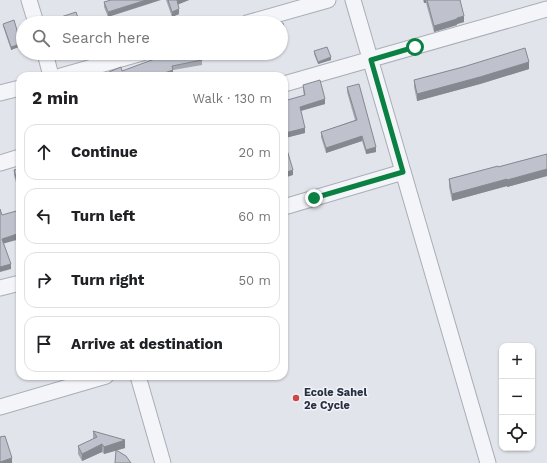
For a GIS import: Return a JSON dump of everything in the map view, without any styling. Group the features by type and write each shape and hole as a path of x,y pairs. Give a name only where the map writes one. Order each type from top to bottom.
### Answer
{"street":[{"path":"29,0 34,16"},
{"path":"272,16 328,0"},
{"path":"353,0 488,463"},
{"path":"288,83 547,9"},
{"path":"47,60 50,72"},
{"path":"75,72 117,60"},
{"path":"0,93 16,89"},
{"path":"0,163 16,158"},
{"path":"288,206 403,172"},
{"path":"0,288 16,284"},
{"path":"0,407 92,380"},
{"path":"139,380 163,463"}],"building":[{"path":"111,0 146,0 108,12 104,2"},
{"path":"168,0 177,0 179,9 172,12"},
{"path":"427,0 460,0 464,16 434,26"},
{"path":"76,12 77,16 64,16"},
{"path":"14,20 16,27 16,46 11,47 3,24"},
{"path":"327,47 331,57 318,62 314,51"},
{"path":"525,48 529,62 417,94 414,80"},
{"path":"152,60 202,60 172,66 173,70 167,72 109,72 121,67 122,71"},
{"path":"320,80 325,99 300,107 305,128 288,132 288,100 305,95 303,85"},
{"path":"359,84 376,147 366,150 362,136 326,148 321,132 357,120 347,87"},
{"path":"288,153 293,170 288,172"},
{"path":"547,154 547,169 452,194 449,179"},
{"path":"0,209 2,215 16,211 16,234 2,239 11,264 0,267"},
{"path":"93,431 125,440 104,447 102,444 82,454 78,446 97,437"},
{"path":"5,436 12,458 0,462 0,437"},
{"path":"116,450 126,456 131,463 115,463"}],"place":[{"name":"Ecole Sahel 2e Cycle","path":"296,398"}],"route":[{"path":"314,198 403,172 371,60 415,47"}]}
